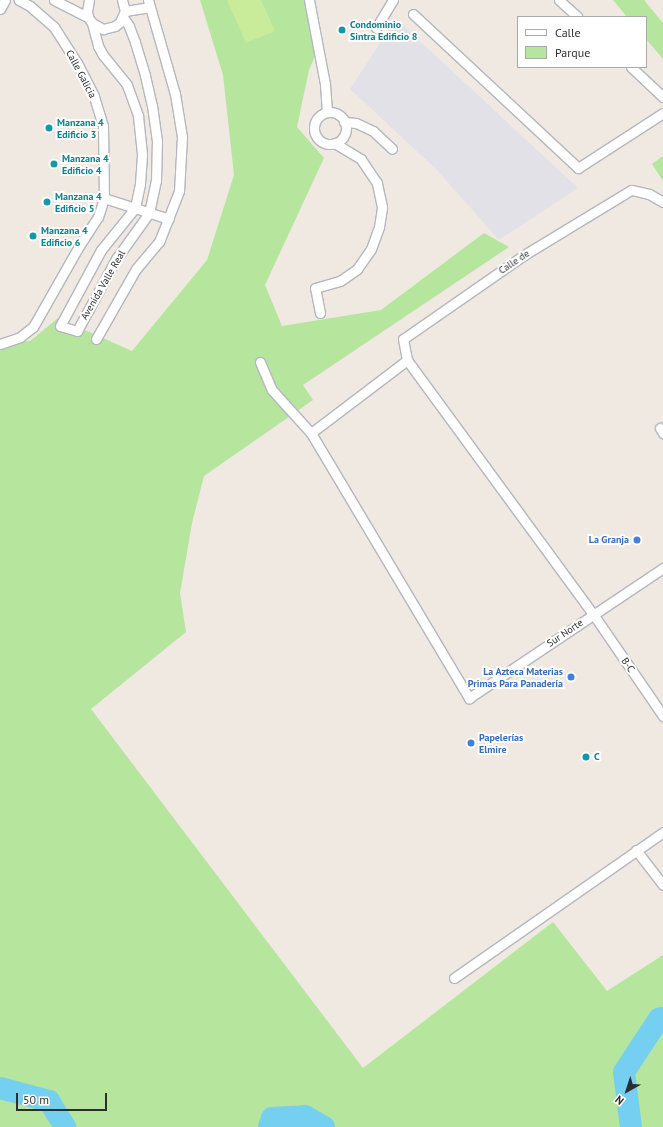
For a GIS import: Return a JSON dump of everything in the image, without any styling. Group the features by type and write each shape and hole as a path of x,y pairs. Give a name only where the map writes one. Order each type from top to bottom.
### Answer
{"street":[{"path":"0,9 5,0"},
{"name":"Calle Galicia","path":"0,344 20,337 33,327 79,246 98,217 104,198 103,126 94,96 77,63 54,27 32,3 19,0"},
{"path":"54,0 103,28 109,28 120,22 124,14 148,4 175,94 182,137 179,191 169,219 159,242 136,269 96,339"},
{"name":"Avenida Valle Real","path":"89,0 87,11 98,46 126,85 138,116 142,155 140,184 135,208 101,250 60,326 77,331 116,259 150,213 156,181 157,141 155,127 145,75 124,14 124,0"},
{"path":"309,0 325,84 327,112"},
{"path":"376,28 392,0"},
{"path":"559,0 577,16"},
{"path":"413,14 578,168 662,115"},
{"path":"632,68 663,97"},
{"path":"320,313 314,288 340,281 357,268 371,249 379,226 382,207 377,183 361,159 334,143 324,142 316,136 314,126 318,117 327,112 337,114 344,122 345,127 342,137 334,143"},
{"path":"344,122 356,123 373,131 392,149"},
{"name":"Calle de","path":"407,360 403,339 524,255 631,190 649,194 663,202"},
{"path":"104,198 169,219"},
{"path":"260,362 272,390 311,433 407,360"},
{"name":"B-C","path":"407,360 593,614 663,716"},
{"name":"Sur Norte","path":"311,433 469,698 663,568"},
{"path":"454,978 663,832"},
{"path":"636,850 663,885"}],"shaded area":[{"path":"396,19 578,188 499,240 436,169 350,89"}],"green space":[{"path":"200,0 306,0 315,56 309,70 297,127 324,158 265,285 282,326 381,310 484,233 509,247 303,385 313,400 204,476 192,523 180,593 186,632 91,709 363,1068 553,922 607,991 663,955 663,1127 0,1127 0,342 30,341 58,318 132,351 207,260 234,175 223,75"},
{"path":"227,0 261,0 275,31 246,43"},
{"path":"613,0 644,0 663,23 663,59 647,40 647,16 626,16"},
{"path":"663,156 663,181 652,164"}],"waterway":[{"path":"631,1127 624,1072 659,1019 663,1018"},
{"path":"0,1088 49,1101 65,1127"},
{"path":"269,1127 272,1118 305,1116 324,1127"}],"place":[{"name":"Condominio Sintra Edificio 8","path":"342,30"},
{"name":"Manzana 4 Edificio 3","path":"49,128"},
{"name":"Manzana 4 Edificio 4","path":"54,164"},
{"name":"Manzana 4 Edificio 5","path":"47,202"},
{"name":"Manzana 4 Edificio 6","path":"33,236"},
{"name":"La Granja","path":"637,540"},
{"name":"La Azteca Materias Primas Para Panadería","path":"571,677"},
{"name":"Papelerías Elmire","path":"471,743"},
{"name":"C","path":"586,757"}]}
